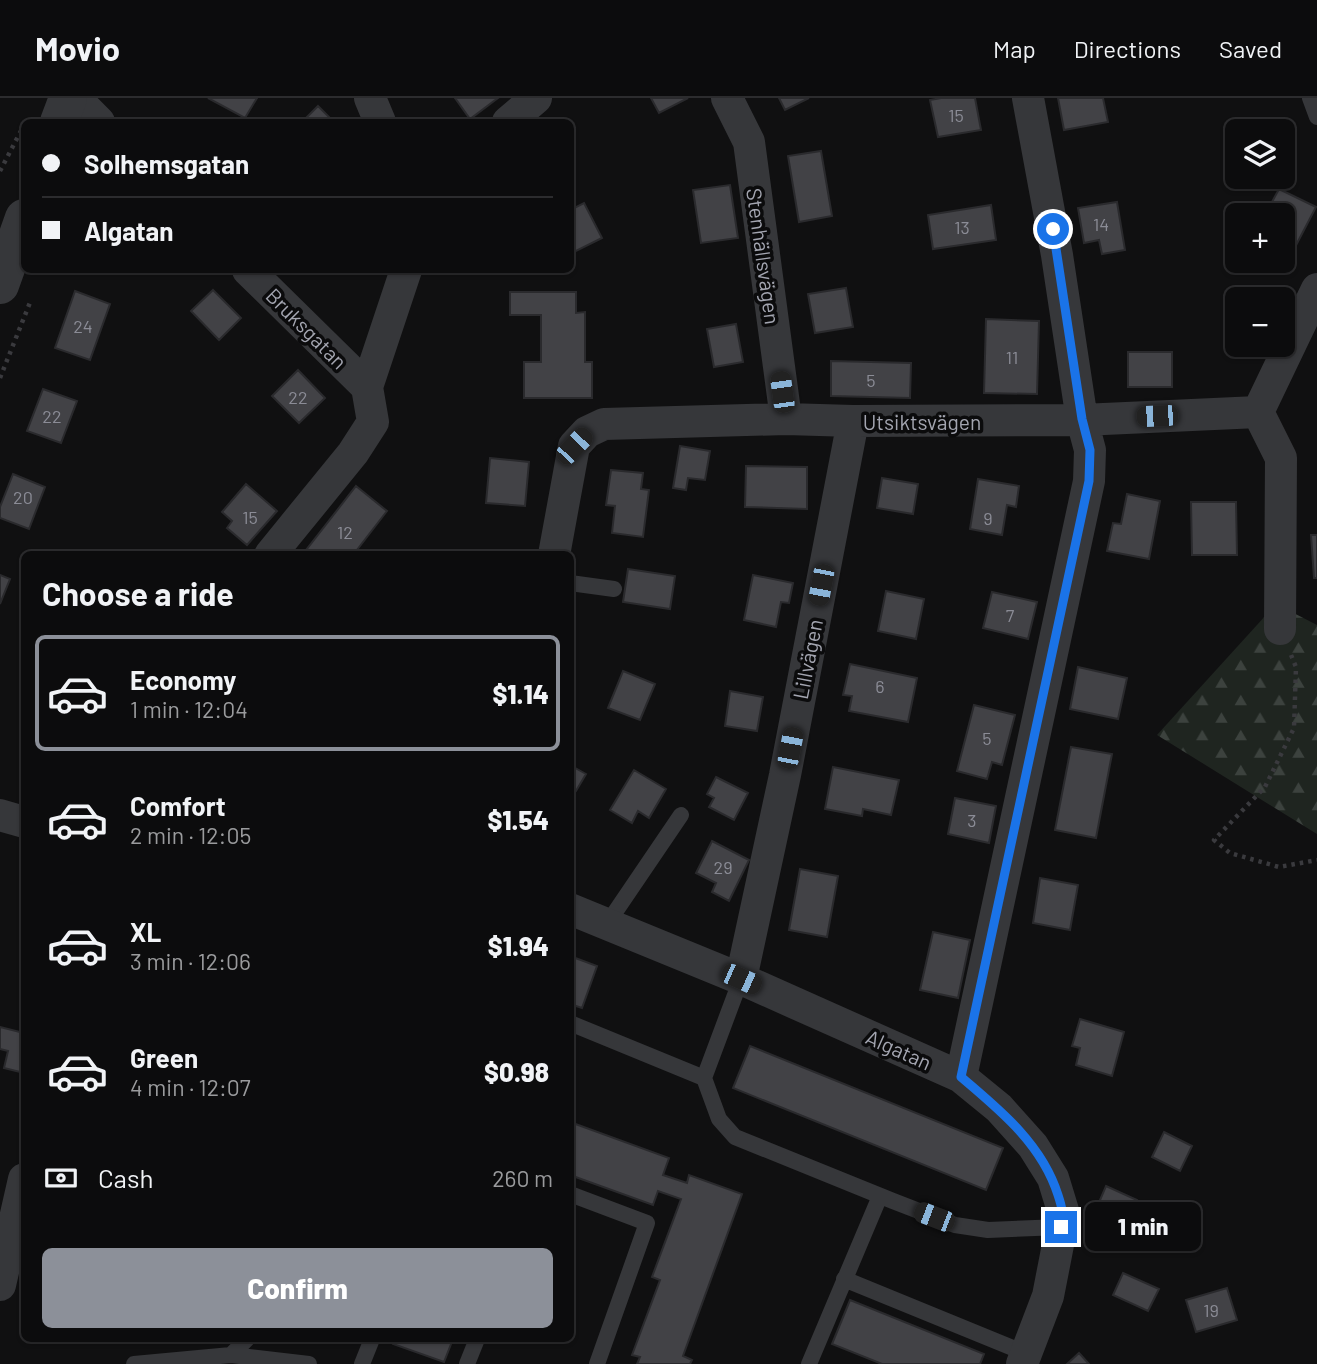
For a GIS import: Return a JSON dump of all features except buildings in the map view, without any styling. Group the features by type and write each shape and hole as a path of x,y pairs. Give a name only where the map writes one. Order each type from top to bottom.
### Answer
{"street":[{"path":"60,119 68,98"},
{"path":"75,98 96,119"},
{"path":"370,98 379,119"},
{"path":"512,119 536,98"},
{"name":"Stenhällsvägen","path":"727,98 749,142 786,419"},
{"path":"961,1077 1089,481 1090,450 1082,419 1058,255 1028,98"},
{"path":"17,289 21,248"},
{"name":"Bruksgatan","path":"251,273 367,387"},
{"path":"273,551 353,453 373,422 367,387 405,273"},
{"path":"1280,629 1281,458 1258,412 1317,289"},
{"name":"Utsiktsvägen","path":"555,551 574,446 587,432 604,424 786,419 1082,419 1258,412"},
{"name":"Lillvägen","path":"741,979 785,775 853,421"},
{"path":"0,816 21,821"},
{"name":"Algatan","path":"574,911 741,979 961,1077 999,1108 1033,1146 1053,1178 1064,1214 1048,1296 1024,1359"},
{"path":"0,1285 21,1192"}],"lane":[{"path":"1310,98 1317,117"},
{"path":"574,584 614,589"},
{"path":"607,924 681,816"},
{"path":"741,979 704,1078 719,1119 735,1137 955,1225 988,1230 1061,1227"},
{"path":"574,1025 704,1078"},
{"path":"574,1196 647,1223 597,1364"},
{"path":"809,1364 880,1196"},
{"path":"844,1279 1024,1359"},
{"path":"231,1355 244,1342"},
{"path":"362,1364 371,1342"},
{"path":"467,1364 476,1342"},
{"path":"134,1364 231,1355 309,1364"}],"path":[{"path":"0,171 21,131"},
{"path":"0,377 17,289"},
{"path":"1280,629 1296,667 1294,728 1265,787 1214,840 1230,853 1279,867 1317,860"}],"green space":[{"path":"1276,604 1317,625 1317,834 1157,735"}],"route":[{"path":"1053,229 1082,419 1090,450 1089,481 961,1077 999,1108 1033,1146 1053,1178 1064,1214 1061,1227"}]}
